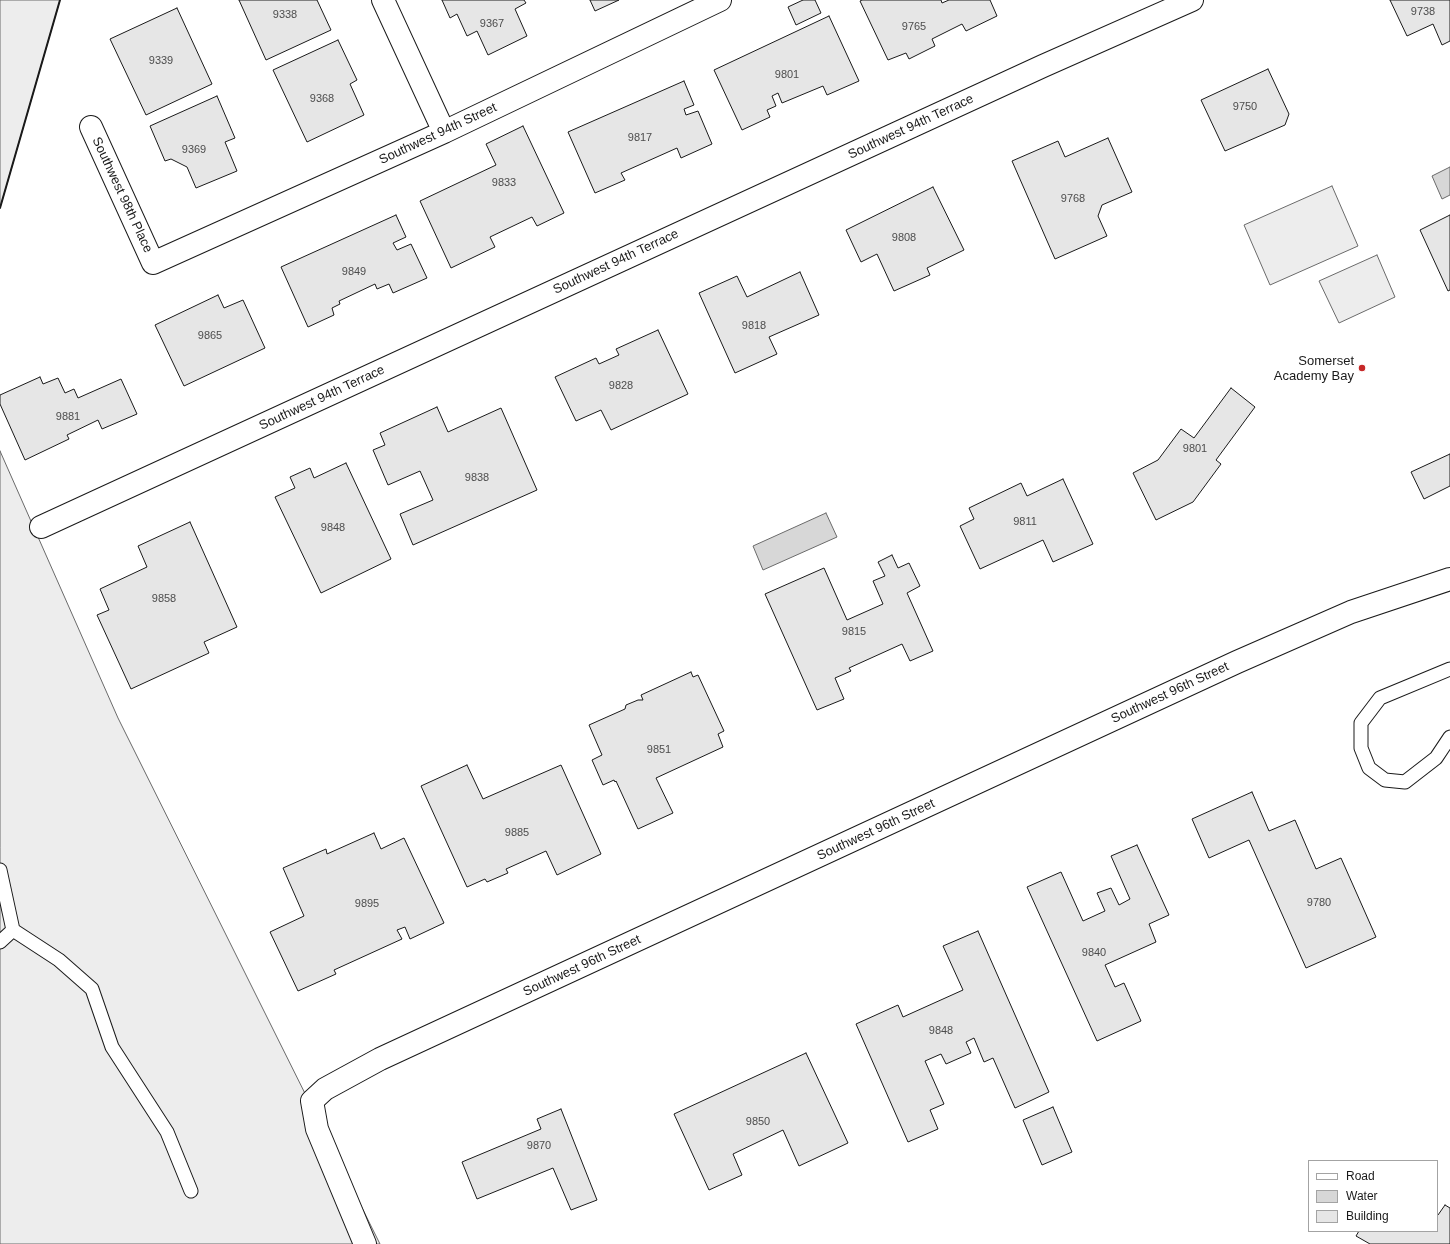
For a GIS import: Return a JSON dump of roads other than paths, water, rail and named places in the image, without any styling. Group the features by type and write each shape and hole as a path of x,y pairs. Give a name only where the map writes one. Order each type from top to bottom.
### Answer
{"street":[{"path":"383,0 444,132"},
{"name":"Southwest 94th Street","path":"153,263 444,132 720,0"},
{"name":"Southwest 94th Terrace","path":"41,527 1036,70 1192,0"},
{"name":"Southwest 98th Place","path":"91,127 153,263"},
{"name":"Southwest 96th Street","path":"365,1244 317,1130 312,1101 325,1090 380,1059 1237,662 1351,612 1450,578"}],"lane":[{"path":"1450,668 1380,698 1361,723 1361,748 1369,768 1385,780 1405,782 1436,758 1450,737"},
{"path":"0,870 13,930 59,960 92,989 112,1047 167,1132 191,1191"},
{"path":"0,942 13,930"}],"water":[{"path":"1450,167 1450,195 1442,199 1432,176"},
{"path":"826,513 837,537 763,570 753,546"}],"place":[{"name":"Somerset Academy Bay","path":"1362,368"}]}
